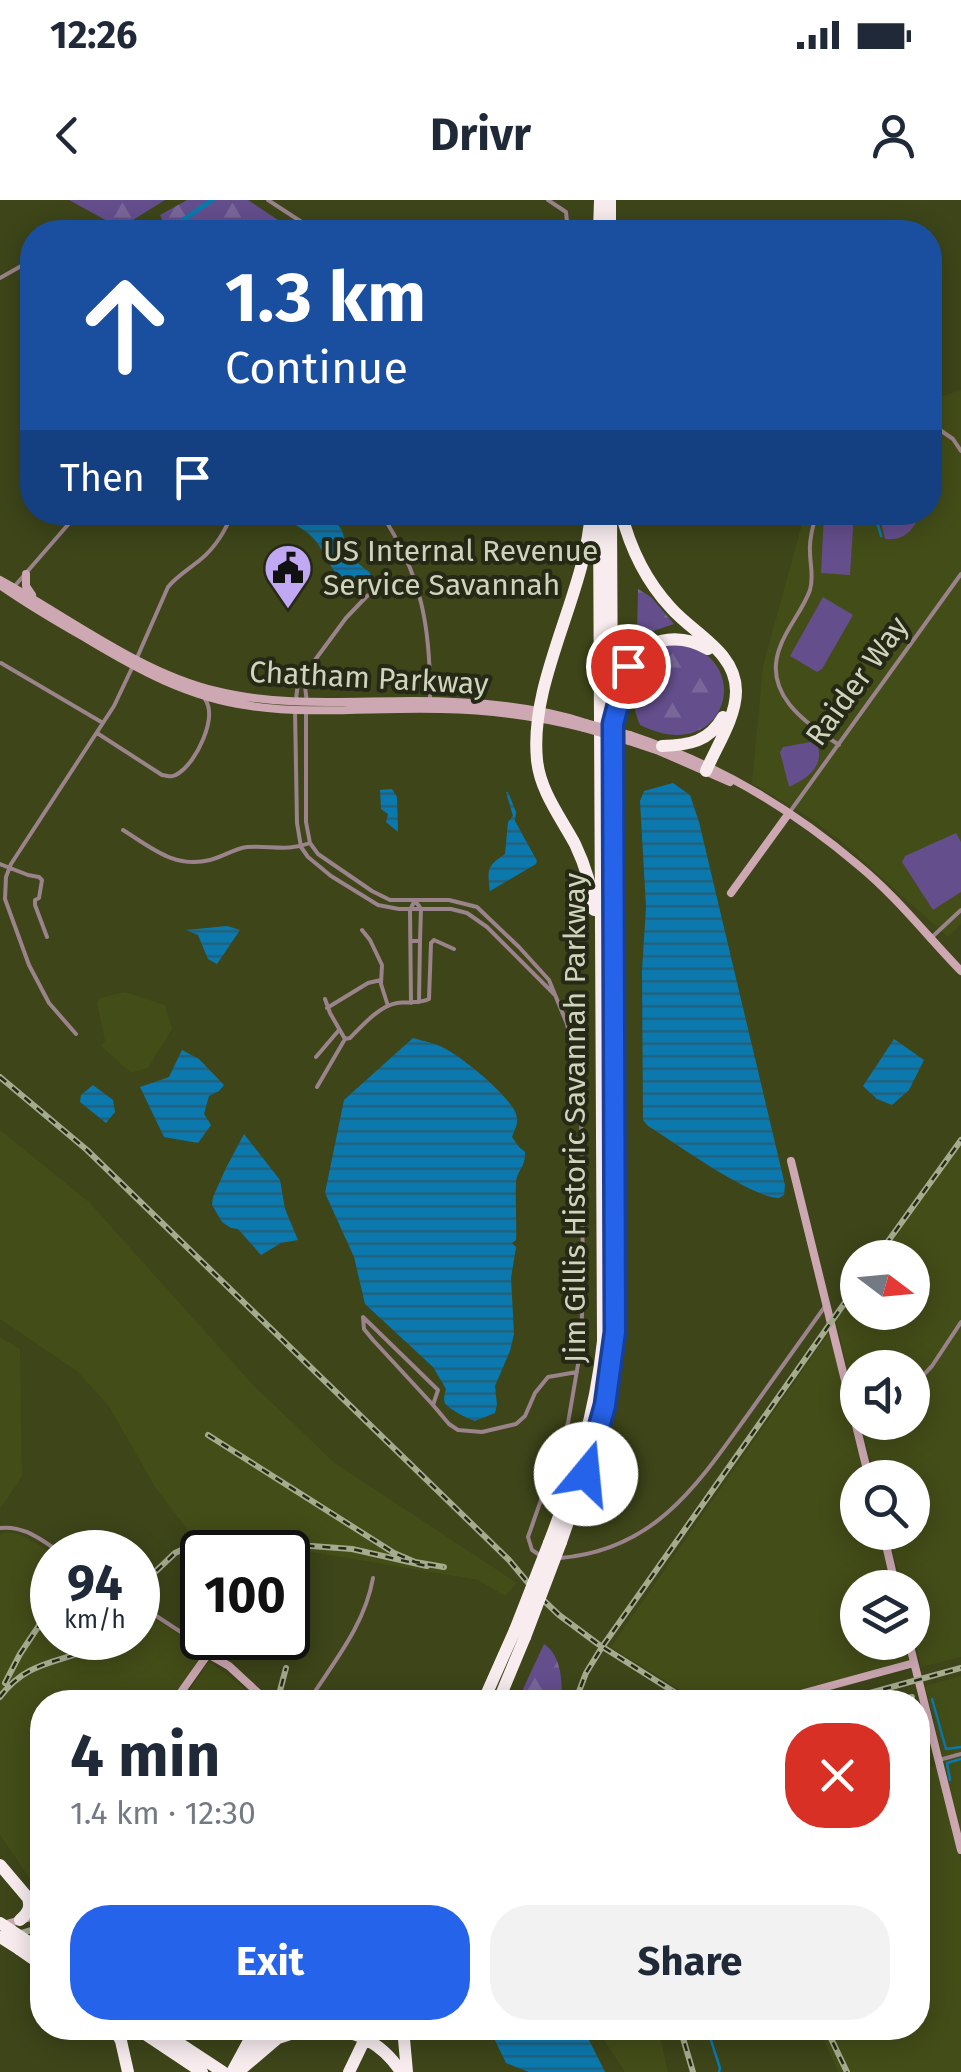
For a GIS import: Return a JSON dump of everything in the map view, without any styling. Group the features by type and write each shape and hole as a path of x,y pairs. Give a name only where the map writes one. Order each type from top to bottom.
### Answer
{"highway":[{"path":"589,525 584,560 538,715 537,760 540,777 576,846 588,879 601,968"},
{"name":"Jim Gillis Historic Savannah Parkway","path":"555,1542 593,1410 603,1341 600,525"},
{"name":"Jim Gillis Historic Savannah Parkway","path":"502,1690 600,1430 615,1332 611,525"},
{"path":"625,525 631,545 654,587 724,657 734,677 732,711 704,767"},
{"path":"613,724 628,666 644,648 674,638 700,644 719,659 730,692 704,767"},
{"path":"662,746 698,742 718,727 725,715"},
{"name":"Jim Gillis Historic Savannah Parkway","path":"490,1690 520,1634"},
{"path":"0,1865 30,1894"},
{"path":"20,1920 30,1905"},
{"path":"0,1925 30,1952"},
{"path":"0,1937 30,1947"},
{"path":"120,2040 128,2072"},
{"path":"154,2040 202,2072"},
{"path":"177,2040 233,2071"},
{"path":"233,2071 250,2040"},
{"path":"233,2071 260,2040"},
{"path":"233,2071 275,2040"},
{"path":"348,2072 364,2040"},
{"path":"370,2040 404,2072"},
{"path":"403,2040 404,2072"}],"main road":[{"path":"0,582 25,575 28,591 43,604"},
{"name":"Chatham Parkway","path":"0,582 172,685 224,702 295,705"},
{"name":"Chatham Parkway","path":"11,589 43,604 135,663 216,691 306,706 487,705 662,746 789,813 858,865 961,971"},
{"name":"Chatham Parkway","path":"629,738 704,767"},
{"path":"731,893 789,813"},
{"path":"791,1161 840,1358"},
{"path":"182,1690 204,1660"},
{"path":"218,1660 255,1690"},
{"path":"913,1660 921,1690"},
{"path":"814,1690 914,1663"},
{"path":"930,1725 961,1850"},
{"path":"0,1925 20,1920"}],"street":[{"path":"268,200 299,220"},
{"path":"548,200 566,212 567,220"},
{"path":"942,432 961,451"},
{"path":"11,589 68,525"},
{"path":"76,1034 49,1003 29,965 6,900 6,877 114,706 168,586 211,550 227,525"},
{"path":"389,525 415,578 425,610 430,705"},
{"path":"814,525 809,592 780,646 776,665 778,686 785,701 804,722 839,745"},
{"name":"Raider Way","path":"789,813 961,574"},
{"path":"415,578 390,584 367,596 346,618 297,686 300,846 318,867 388,908 460,911 476,918 558,998"},
{"path":"1,663 102,724"},
{"path":"304,678 306,822 310,843 324,860 382,896 397,900 449,900 477,908 549,980 567,1024 581,1102 582,1323 578,1372 562,1444 528,1537 532,1550 541,1556 596,1553 639,1535 674,1507 704,1476 826,1305"},
{"path":"97,733 162,775 181,772 206,734 210,711 206,700 178,691 172,685"},
{"path":"210,711 224,702"},
{"path":"123,830 174,861 191,864 251,847 277,850 310,843"},
{"path":"0,864 42,880 35,905 47,937"},
{"path":"415,900 421,910 420,1002"},
{"path":"411,1002 410,910 415,900"},
{"path":"930,939 961,910"},
{"path":"362,930 382,966 381,980 388,1006"},
{"path":"411,941 420,941"},
{"path":"317,1086 345,1039 388,1006 425,1002 429,998 431,942 454,949"},
{"path":"327,1008 381,980"},
{"path":"325,999 345,1039"},
{"path":"316,1058 339,1030"},
{"path":"433,1404 438,1390 363,1318 364,1329 448,1424 458,1430 482,1432 516,1424 548,1377 578,1372"},
{"path":"930,1368 961,1322"},
{"path":"0,1528 16,1528 30,1534"},
{"path":"316,1690 366,1608 373,1578"},
{"path":"939,1760 961,1754"}],"shaded area":[{"path":"961,390 961,924 948,937 842,842 752,783 763,666 802,525 942,525 942,396"},
{"path":"125,992 165,1005 172,1029 148,1068 131,1073 101,1046 105,1041 97,1003 100,998"},
{"path":"0,1130 89,1202 254,1386 335,1463 517,1583 505,1596 478,1580 310,1552 310,1530 188,1530 155,1487 108,1405 77,1371 0,1319"},
{"path":"961,1146 961,1657 921,1667 919,1660 930,1660 930,1570 898,1570 892,1550 930,1550 930,1460 871,1460 865,1440 930,1440 930,1350 843,1350 836,1321 840,1315 840,1330 930,1330 930,1240 893,1240"},
{"path":"830,1331 840,1372 840,1440 857,1440 862,1460 840,1460 840,1550 883,1550 889,1570 840,1570 840,1660 911,1661 798,1690 681,1690 611,1647"},
{"path":"0,1337 20,1349 22,1477 0,1509"},
{"path":"5,1532 30,1540 30,1660 160,1660 160,1622 180,1636 180,1660 198,1660 178,1690 30,1690 30,1879 0,1835 0,1535"},
{"path":"209,1661 246,1690 190,1690"},
{"path":"961,1676 961,1834 930,1707 930,1690 925,1686"},
{"path":"937,1765 961,1862 961,2072 838,2072 824,2040 930,2040 930,1767"},
{"path":"604,2040 661,2040 668,2072 625,2072"}],"green space":[{"path":"69,200 165,200 133,220 105,220"},
{"path":"187,200 248,200 278,220 162,220 160,215"},
{"path":"823,525 853,525 850,575 821,573"},
{"path":"882,525 915,525 898,538 885,539"},
{"path":"638,589 651,597 674,624 637,633"},
{"path":"823,597 853,615 817,672 790,656"},
{"path":"667,643 708,656 723,682 717,715 709,724 687,734 663,733 640,725 633,699 637,666"},
{"path":"816,741 819,757 814,769 789,787 780,752 783,747"},
{"path":"956,833 961,842 961,892 933,910 902,862 905,856"},
{"path":"544,1644 558,1662 562,1690 523,1690"}],"water":[{"path":"295,525 337,525 346,554 371,575 368,583 357,588 348,584 310,535"},
{"path":"673,783 690,795 699,822 785,1185 784,1195 779,1198 732,1179 643,1120 642,971 646,907 640,801 644,791"},
{"path":"392,789 397,797 398,832 386,822 388,814 381,809 380,790"},
{"path":"506,792 516,812 515,821 537,861 490,891 490,869 505,854 508,822 513,816"},
{"path":"227,926 240,930 217,964 208,959 198,935 186,930"},
{"path":"413,1038 452,1053 495,1087 516,1114 512,1137 525,1152 516,1182 516,1240 512,1243 516,1247 511,1278 514,1334 495,1386 495,1413 475,1421 447,1405 446,1389 433,1367 365,1304 354,1257 325,1193 344,1100"},
{"path":"894,1039 924,1060 909,1090 892,1105 877,1099 863,1086"},
{"path":"182,1050 199,1059 224,1085 209,1096 204,1114 211,1125 198,1143 164,1137 140,1087 169,1077"},
{"path":"93,1085 113,1100 115,1112 106,1123 80,1102 81,1095"},
{"path":"244,1134 280,1180 285,1209 298,1240 281,1243 261,1255 238,1229 222,1222 212,1205"},
{"path":"495,2040 589,2040 605,2072 529,2072 506,2063"}],"waterway":[{"path":"183,220 212,200"},
{"path":"878,525 881,536"},
{"path":"932,1699 946,1749 961,1747"},
{"path":"950,1780 947,1763 961,1759"},
{"path":"711,2040 719,2072"}],"railway":[{"path":"0,1077 87,1150 509,1560 559,1615 671,1690"},
{"path":"889,1240 961,1140"},
{"path":"580,1690 602,1647 840,1310"},
{"path":"208,1435 394,1553 415,1562 444,1567"},
{"path":"160,1567 175,1553 218,1539 352,1549 427,1566"},
{"path":"5,1683 30,1639"},
{"path":"0,1697 25,1674 59,1660"},
{"path":"280,1690 286,1668"},
{"path":"881,1690 961,1668"},
{"path":"0,1939 30,1930"},
{"path":"684,2040 693,2072"},
{"path":"832,2040 847,2072"}],"place":[{"name":"US Internal Revenue Service Savannah","path":"288,610"}],"route":[{"path":"586,1474 600,1430 615,1332 613,724 628,666"}]}
